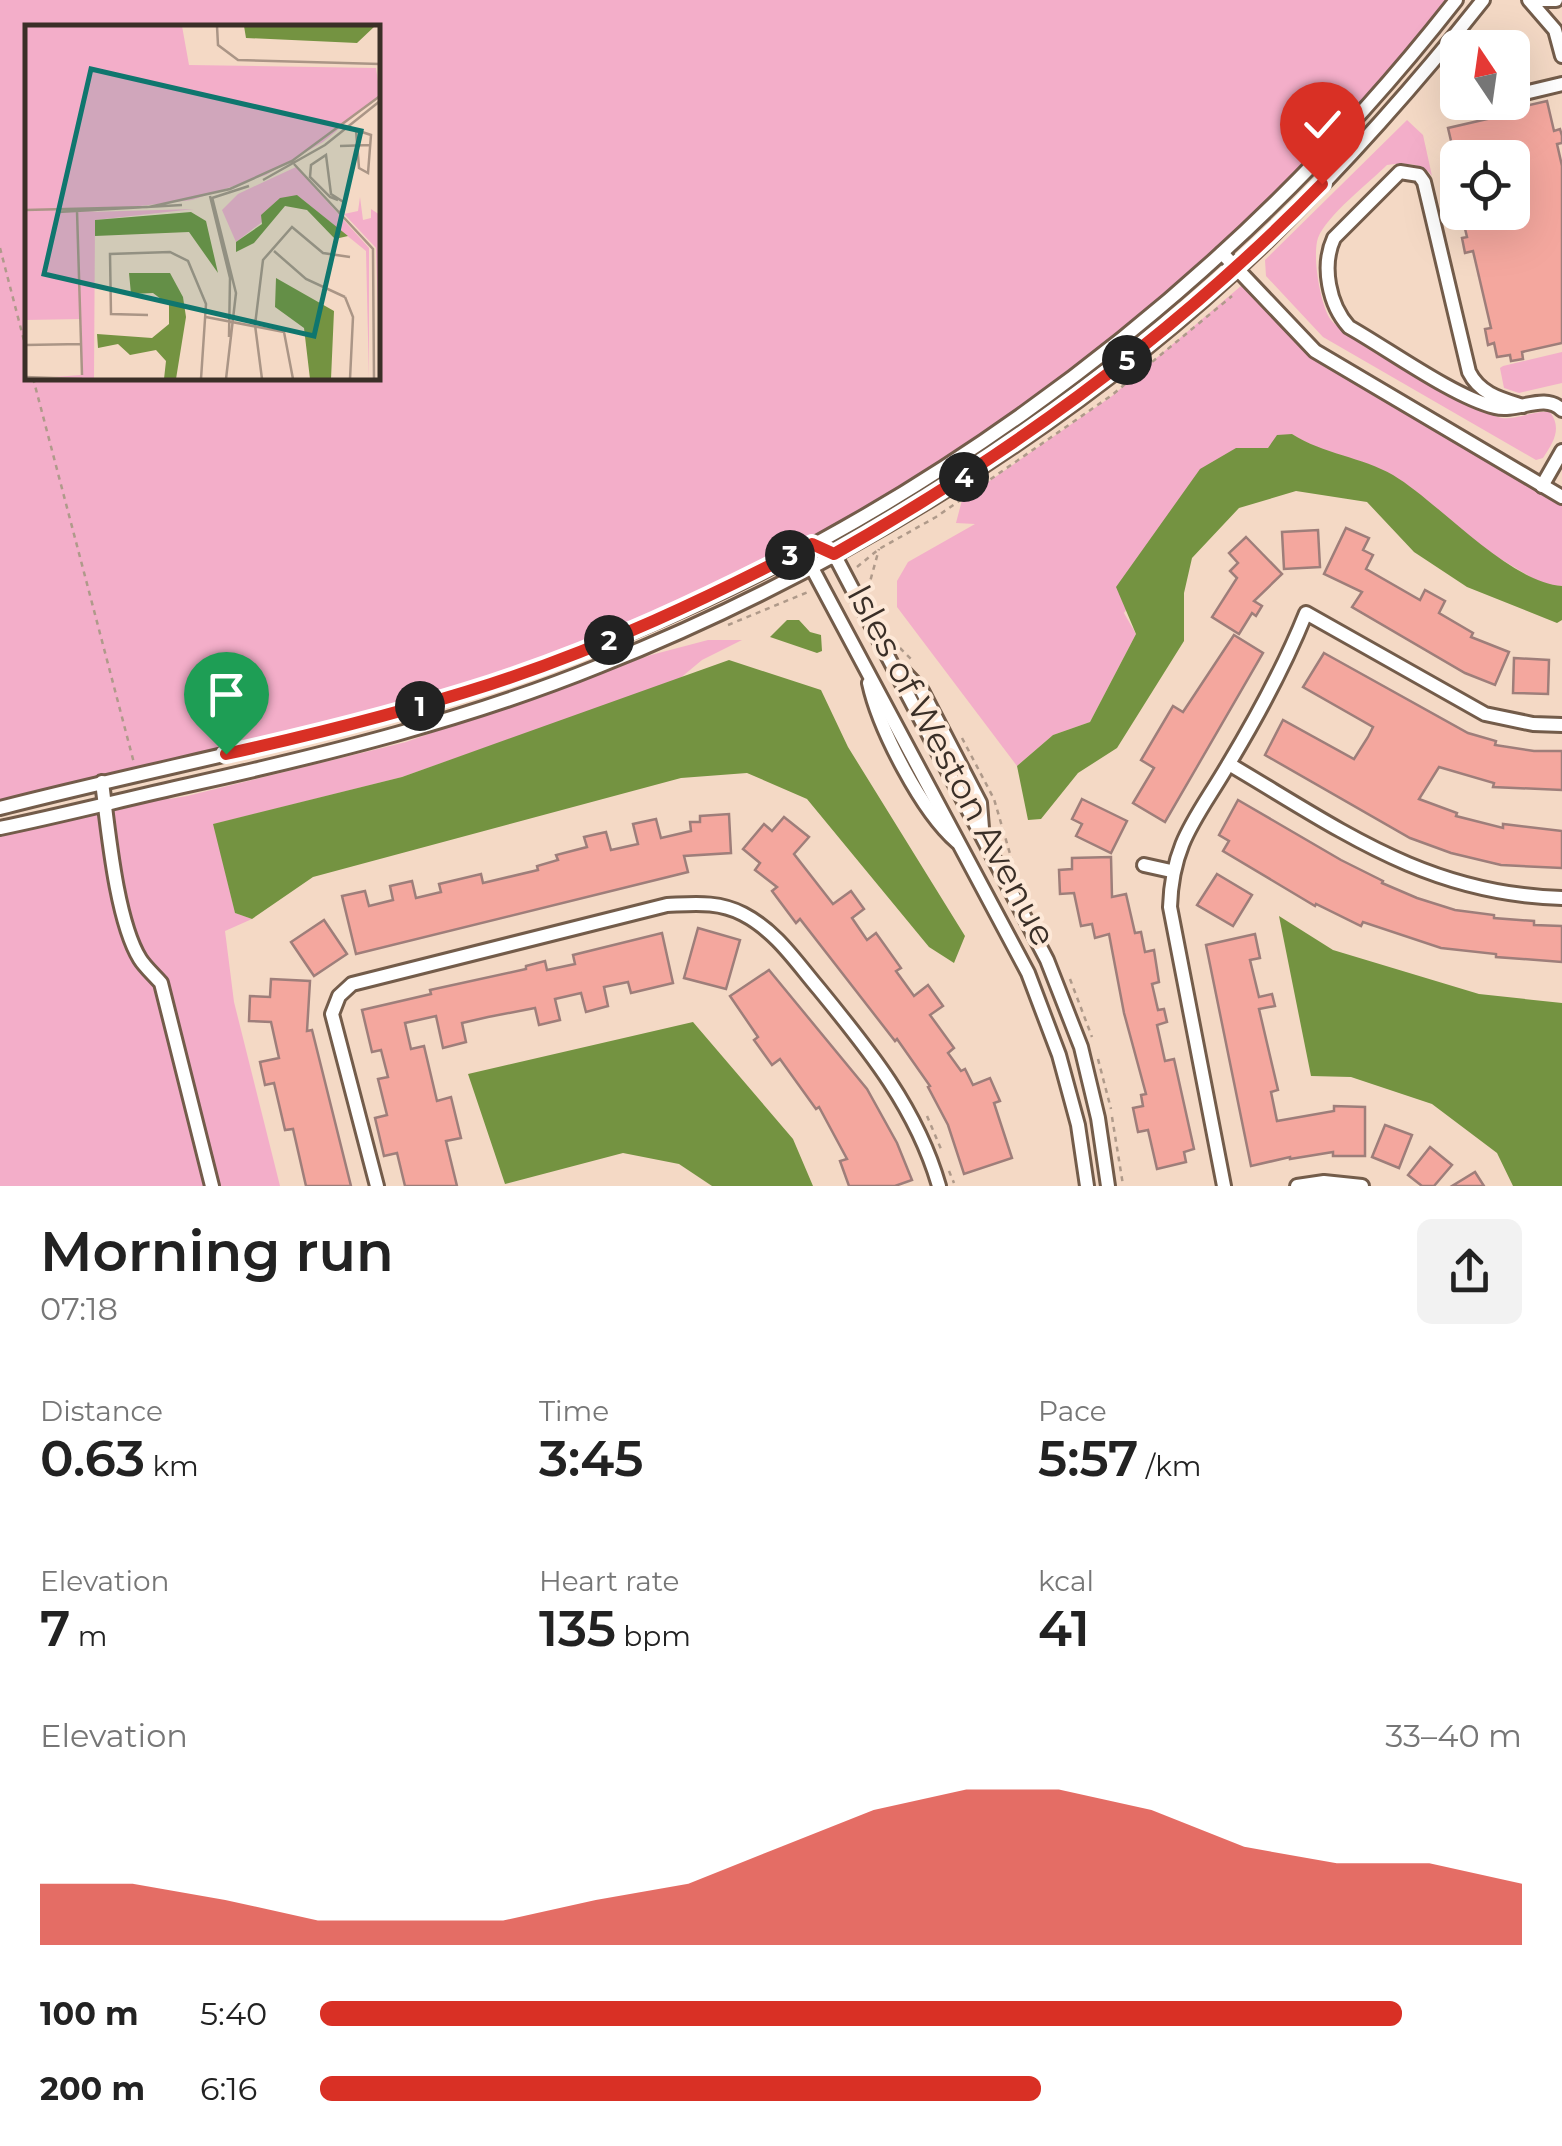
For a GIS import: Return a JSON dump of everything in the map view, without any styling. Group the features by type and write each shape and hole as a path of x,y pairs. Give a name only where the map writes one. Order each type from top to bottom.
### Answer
{"street":[{"path":"0,808 316,734 495,683 659,619 812,544 917,484 1030,409 1141,324 1222,254 1365,110 1456,0"},
{"path":"0,828 316,756 435,724 664,638 834,554 914,509 1037,427 1108,375 1236,268 1380,124 1483,0"},
{"path":"1532,0 1556,0"},
{"path":"1532,0 1554,30 1562,56"},
{"path":"1530,92 1562,84"},
{"path":"1523,406 1485,391 1468,372 1424,182 1419,175 1400,172 1334,238 1329,248 1327,270 1340,317 1349,327 1474,400 1496,408 1523,406 1546,402 1558,404 1562,410"},
{"path":"1222,254 1315,351 1562,497"},
{"path":"1542,486 1562,451"},
{"name":"Isles of Weston Avenue","path":"1087,1186 1078,1125 1059,1055 1028,973 811,566 812,544 834,554 961,780 982,836 1047,960 1082,1047 1108,1186"},
{"path":"1224,1186 1170,906 1171,870 1188,830 1229,764 1306,612 1485,714 1533,724 1562,725"},
{"path":"889,656 922,691 961,780 935,794"},
{"path":"866,666 877,717 938,825 963,848"},
{"path":"889,710 912,698"},
{"path":"1229,764 1382,854 1446,881 1517,896 1562,898"},
{"path":"102,782 117,883 131,936 140,958 160,983 212,1186"},
{"path":"1144,865 1171,870"},
{"path":"377,1186 332,1014 339,996 352,984 667,905 714,903 742,913 774,934 856,1035 898,1090 928,1149 938,1186"},
{"path":"1297,1186 1324,1182 1362,1186"}],"path":[{"path":"0,248 25,344"},
{"path":"34,380 136,774"},
{"path":"857,567 880,549"}],"shaded area":[{"path":"0,0 1456,0 1428,36 1222,253 980,443 721,591 495,683 0,808"},
{"path":"1407,120 1423,135 1432,176 1418,166 1387,165 1330,219 1318,238 1316,256 1327,313 1341,330 1383,357 1484,411 1504,418 1550,412 1556,424 1555,435 1543,458 1536,460 1323,337 1266,276 1265,260"},
{"path":"1248,280 1315,351 1562,497 1562,586 1544,585 1292,434 1268,448 1236,448 1124,613 1136,634 1090,722 1053,735 1017,766 897,607 897,581 908,562 975,524 956,523 962,500 1112,396"},
{"path":"1562,352 1562,383 1519,393 1504,388 1500,368 1503,366"},
{"path":"1292,434 1393,475 1497,557 1541,581 1562,586 1562,620 1557,623 1467,587 1414,552 1367,502 1296,491 1239,508 1192,558 1184,593 1184,641 1117,748 1078,773 1041,819 1028,820 1017,766 1053,735 1090,722 1136,634 1116,587 1200,469 1236,448 1268,448 1277,435"},
{"path":"787,620 799,620 810,632 821,635 822,651 817,653 770,637"},
{"path":"708,640 742,640 702,660 678,680 402,777 214,824 235,913 252,919 225,931 234,1002 280,1186 0,1186 0,828 166,790 169,799 187,796 406,742 651,655"},
{"path":"729,660 821,690 848,747 965,936 954,963 929,947 807,799 747,773 681,778 313,877 252,919 235,913 213,824 402,777"},
{"path":"1279,916 1333,950 1479,994 1562,1003 1562,1186 1513,1186 1497,1153 1432,1104 1351,1077 1311,1076"},
{"path":"693,1022 793,1139 813,1186 712,1186 679,1164 623,1153 505,1184 468,1074"}],"building":[{"path":"1547,101 1554,131 1560,129 1562,136 1562,143 1557,144 1562,166 1562,343 1522,352 1523,359 1511,361 1510,355 1497,357 1494,343 1488,345 1485,329 1491,328 1473,251 1465,253 1462,238 1467,237 1465,230 1530,230 1530,140 1451,140 1448,128 1483,120 1530,120 1530,105"},
{"path":"1346,528 1369,538 1363,550 1373,555 1366,569 1420,600 1425,590 1445,601 1439,613 1473,633 1471,637 1509,652 1495,685 1465,673 1352,607 1362,592 1324,574"},
{"path":"1318,530 1320,567 1284,569 1282,532"},
{"path":"1246,537 1282,574 1254,601 1262,606 1256,616 1252,613 1239,634 1212,617 1237,578 1230,571 1238,563 1229,553"},
{"path":"1234,635 1263,653 1165,822 1133,803 1154,768 1141,760 1173,706 1183,712"},
{"path":"1324,653 1468,733 1496,741 1495,745 1562,751 1562,790 1493,787 1494,783 1439,767 1419,799 1457,813 1456,816 1503,828 1503,824 1562,831 1562,868 1501,865 1410,838 1265,755 1283,720 1354,759 1368,737 1373,727 1303,687"},
{"path":"1514,658 1549,660 1548,694 1513,693"},
{"path":"1082,799 1127,821 1111,853 1076,836 1082,824 1072,819"},
{"path":"1238,800 1382,883 1417,898 1494,918 1562,926 1562,962 1441,948 1363,922 1361,926 1315,906 1223,851 1229,841 1219,835"},
{"path":"729,814 731,853 684,856 688,872 356,954 342,896 365,891 369,906 393,900 390,886 412,881 416,898 441,892 439,884 481,874 483,883 538,870 537,866 558,860 556,855 587,847 584,837 606,832 611,850 638,844 633,824 656,819 661,838 691,831 690,822 700,822 700,816"},
{"path":"784,817 809,837 794,854 833,904 851,891 864,909 852,918 867,940 876,933 901,968 896,971 914,996 928,985 943,1006 930,1015 954,1048 948,1053 961,1071 965,1069 973,1085 990,1078 1000,1101 994,1103 1012,1158 964,1174 930,1086 800,919 796,923 772,891 777,887 755,870 760,863 743,849 764,824 772,831"},
{"path":"1111,857 1112,897 1126,894 1135,933 1141,932 1145,952 1154,950 1159,982 1152,984 1158,1010 1164,1009 1167,1022 1157,1025 1165,1061 1174,1059 1194,1149 1184,1152 1186,1162 1157,1169 1148,1130 1138,1132 1133,1108 1143,1106 1141,1095 1146,1094 1124,1013 1109,934 1095,938 1092,924 1081,926 1074,893 1060,894 1059,870 1072,869 1072,858"},
{"path":"1217,874 1252,895 1233,926 1197,905"},
{"path":"324,920 347,954 314,976 291,942"},
{"path":"698,928 740,940 726,989 684,978"},
{"path":"662,933 673,983 631,993 628,982 604,987 608,1006 586,1012 581,993 555,999 560,1020 539,1025 535,1008 462,1023 466,1042 443,1048 436,1016 405,1023 411,1049 424,1046 437,1101 451,1097 461,1138 446,1141 457,1186 405,1186 397,1153 384,1156 375,1118 387,1115 378,1079 388,1077 381,1050 372,1052 362,1010 545,961 547,970 575,964 573,955"},
{"path":"1255,934 1260,958 1250,960 1259,997 1272,994 1275,1006 1259,1009 1278,1090 1271,1092 1277,1121 1334,1111 1334,1106 1365,1107 1365,1156 1333,1156 1333,1152 1251,1166 1206,945"},
{"path":"769,970 867,1089 912,1180 895,1186 849,1186 840,1161 847,1159 819,1107 816,1109 780,1059 772,1065 730,996"},
{"path":"271,979 310,981 307,1031 312,1030 351,1186 306,1186 293,1129 285,1130 274,1083 265,1085 260,1062 279,1058 271,1022 249,1021 250,996 270,997"},
{"path":"1385,1125 1412,1135 1399,1168 1372,1157"},
{"path":"1430,1147 1452,1165 1434,1186 1422,1186 1408,1175"},
{"path":"1475,1172 1484,1186 1452,1186"}],"route":[{"path":"226,754 405,711 495,683 659,619 812,544 834,554 989,461 1108,375 1265,243 1322,184"}]}
